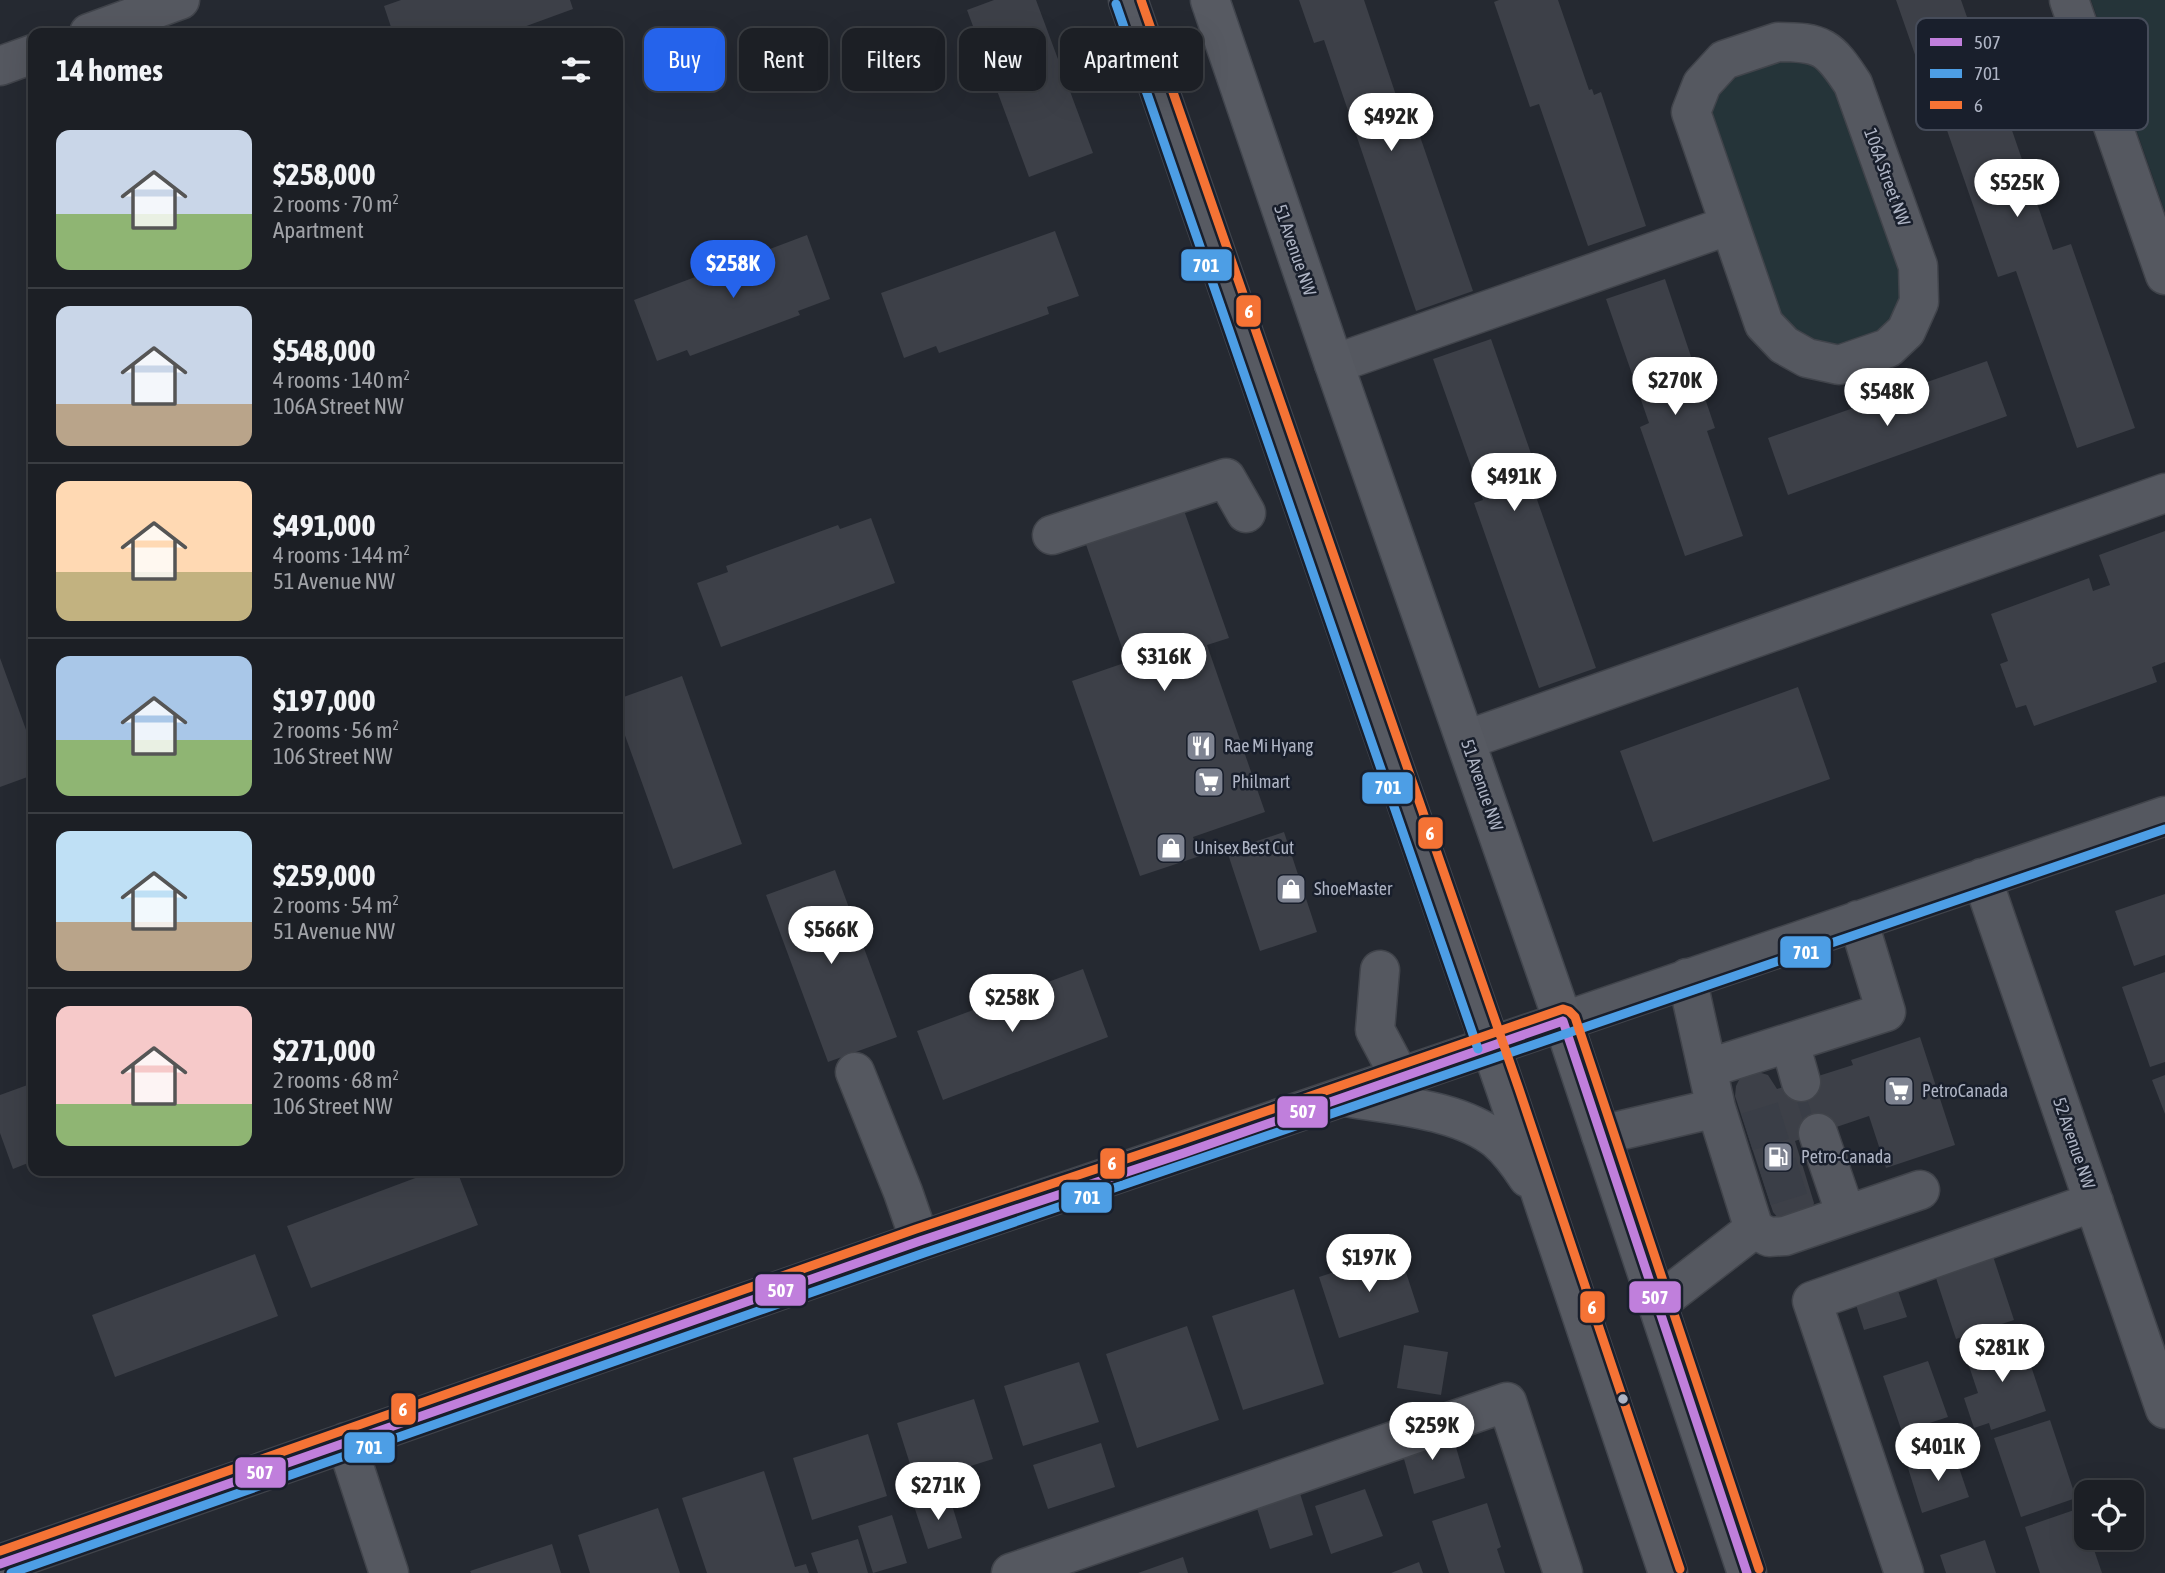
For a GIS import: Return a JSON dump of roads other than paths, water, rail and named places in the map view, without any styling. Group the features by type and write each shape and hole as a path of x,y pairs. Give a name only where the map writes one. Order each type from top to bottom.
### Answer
{"main road":[{"path":"1128,0 1490,1045 1668,1573"},
{"name":"51 Avenue NW","path":"1210,0 1563,1021 1747,1573"},
{"path":"1346,1097 1450,1116 1470,1123 1498,1141 1512,1155 1542,1197"}],"street":[{"path":"103,28 180,0"},
{"path":"2069,0 2075,18"},
{"name":"106A Street NW","path":"1778,42 1811,42 1837,59 1853,84 1918,266 1919,302 1906,331 1888,348 1839,365 1807,358 1784,345 1764,324 1730,225 1691,112 1702,84 1724,60 1778,42"},
{"path":"0,66 28,56"},
{"path":"2114,130 2165,275"},
{"path":"1334,364 1730,225"},
{"path":"1052,535 1226,478 1246,513"},
{"path":"1466,740 2165,493"},
{"path":"0,1564 920,1241 2165,816"},
{"name":"52 Avenue NW","path":"1982,878 2165,1409"},
{"path":"1709,1068 1886,1012 1858,920"},
{"path":"1380,970 1375,1030 1400,1077"},
{"path":"1687,978 1709,1068 1754,1204 1769,1237 1785,1236 1920,1191"},
{"path":"1790,1043 1801,1082"},
{"path":"855,1072 920,1241"},
{"path":"1601,1135 1730,1127"},
{"path":"1818,1158 1846,1215"},
{"path":"1904,1573 1812,1301 2094,1202"},
{"path":"1657,1304 1754,1204"},
{"path":"1011,1573 1507,1402 1563,1573"},
{"path":"346,1442 389,1573"}],"tunnel":[{"path":"1747,1132 1811,1112"},
{"path":"1765,1187 1806,1174"}],"place":[{"name":"Rae Mi Hyang","path":"1201,746"},
{"name":"Philmart","path":"1209,782"},
{"name":"Unisex Best Cut","path":"1171,848"},
{"name":"ShoeMaster","path":"1291,889"},
{"name":"PetroCanada","path":"1899,1091"},
{"name":"Petro-Canada","path":"1778,1157"}]}
